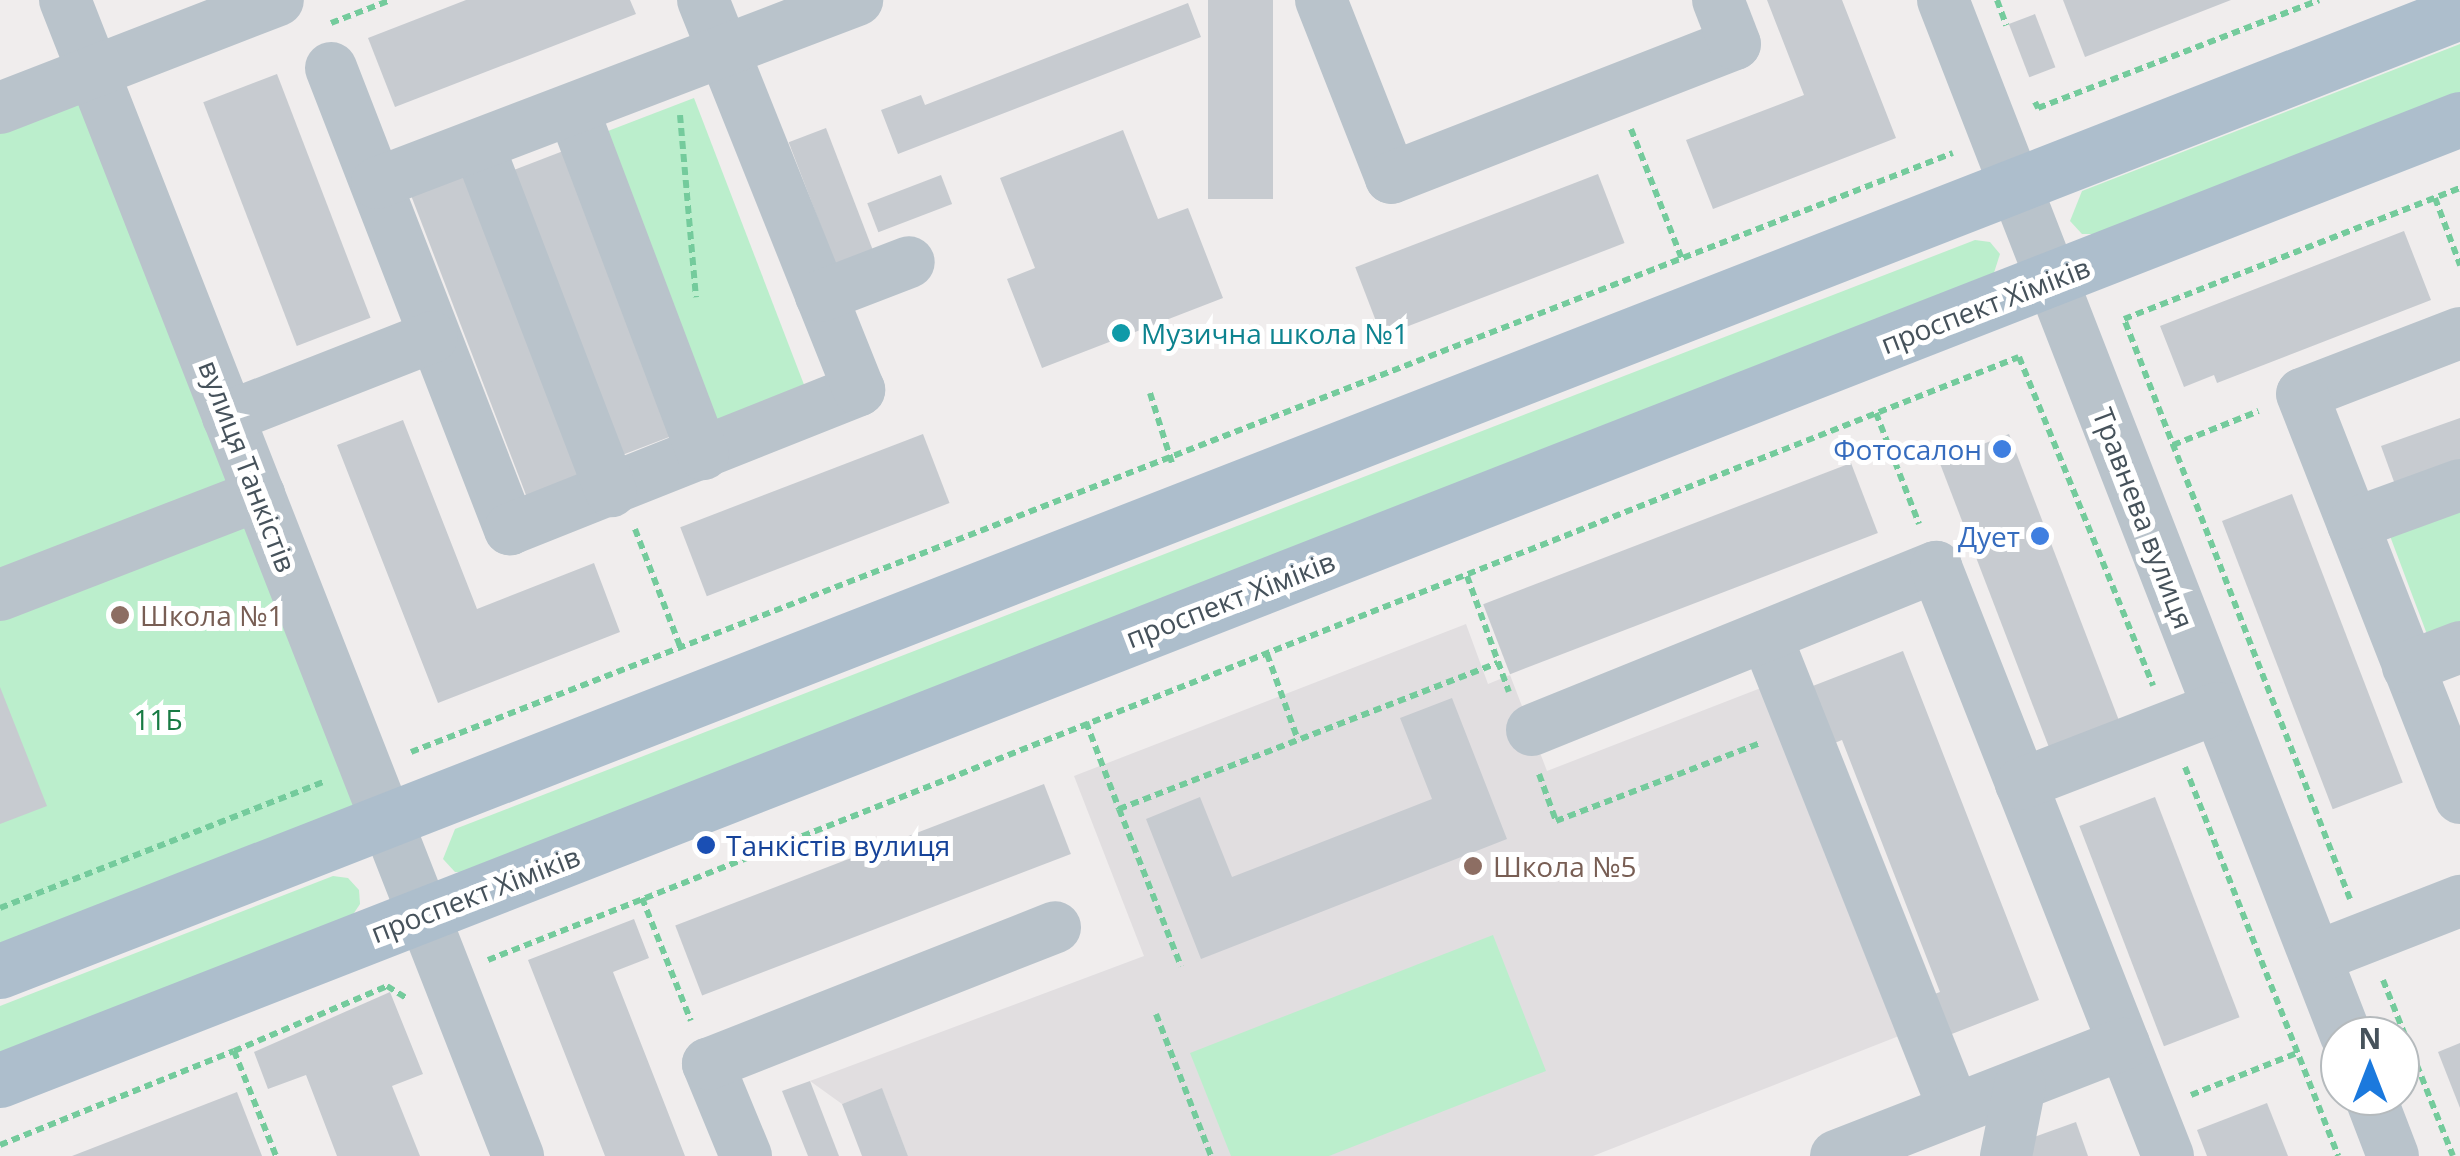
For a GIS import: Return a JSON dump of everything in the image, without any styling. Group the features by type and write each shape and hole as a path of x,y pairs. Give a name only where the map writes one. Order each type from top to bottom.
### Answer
{"main road":[{"path":"0,970 2460,12"},
{"name":"проспект Хіміків","path":"0,1080 2460,119"}],"street":[{"name":"вулиця Танкістів","path":"66,0 518,1156"},
{"path":"0,108 278,0"},
{"path":"331,68 432,337 510,529 859,390 822,296 701,61 704,0"},
{"path":"377,183 858,0"},
{"path":"1321,0 1391,178 1735,44 1718,0"},
{"name":"Травнева вулиця","path":"1943,0 2338,1016"},
{"path":"573,110 703,454"},
{"path":"478,145 616,489"},
{"path":"822,296 909,262"},
{"path":"2460,333 2302,394 2460,798"},
{"path":"228,417 432,337"},
{"path":"2353,524 2460,485"},
{"path":"0,595 259,495"},
{"path":"1527,732 1936,568 2159,1133"},
{"path":"1766,636 1954,1109"},
{"path":"2408,667 2460,647"},
{"path":"2022,784 2218,708"},
{"path":"2316,957 2460,901"},
{"path":"746,1156 708,1064 1056,926"},
{"path":"1836,1156 2124,1044"},
{"path":"2006,1156 2020,1085"},
{"path":"2378,1116 2393,1156"}],"path":[{"path":"2038,108 2319,0"},
{"path":"698,318 701,61"},
{"path":"1616,93 1682,258"},
{"path":"405,736 412,755 1960,150 1953,134"},
{"path":"2453,1156 2124,318 2460,188"},
{"path":"2435,198 2460,265"},
{"path":"2173,445 2302,394"},
{"path":"1876,413 1936,568"},
{"path":"521,946 1865,418"},
{"path":"616,489 681,649"},
{"path":"1466,576 1527,732 1556,821 1802,727"},
{"path":"1267,654 1298,740"},
{"path":"1119,809 1498,663"},
{"path":"1086,722 1181,966"},
{"path":"0,908 326,781"},
{"path":"642,898 708,1064"},
{"path":"0,1145 387,986 413,1002"},
{"path":"1156,1014 1211,1156"},
{"path":"234,1050 276,1156"},
{"path":"2159,1133 2297,1053"}],"shaded area":[{"name":"Школа №5","path":"1466,624 1488,684 1510,675 1547,771 1766,686 1904,1034 1593,1156 908,1156 882,1089 842,1104 810,1081 1144,956 1074,776"}],"green space":[{"path":"2460,44 2460,93 2099,234 2082,234 2070,221 2082,191"},
{"name":"11Б","path":"81,91 364,808 0,950 0,123"},
{"path":"694,98 806,390 709,427 597,135"},
{"path":"1975,240 1990,242 2000,254 1991,282 472,872 455,872 443,859 455,829"},
{"path":"2460,500 2460,625 2428,637 2387,528"},
{"path":"333,876 348,878 359,890 360,904 350,919 0,1054 0,1006"},
{"path":"1493,935 1546,1071 1329,1156 1231,1156 1190,1053"}],"building":[{"path":"466,0 630,0 636,14 395,107 368,38"},
{"path":"1208,0 1273,0 1273,199 1208,199"},
{"path":"1767,0 1842,0 1896,138 1713,209 1686,140 1804,95"},
{"path":"2063,0 2231,0 2085,57"},
{"path":"1188,3 1201,37 898,154 881,110 921,95 925,105"},
{"path":"2035,14 2055,67 2029,77 2009,24"},
{"path":"277,74 371,318 297,346 203,102"},
{"path":"826,128 877,260 839,274 789,142"},
{"path":"1123,130 1158,219 1188,208 1223,298 1042,368 1007,279 1035,268 1000,178"},
{"path":"571,148 680,433 613,459 504,174"},
{"path":"472,170 588,472 526,495 410,194"},
{"path":"1598,174 1625,243 1382,336 1355,267"},
{"path":"941,175 952,204 878,232 867,203"},
{"path":"2404,231 2431,300 2217,383 2214,375 2184,387 2160,326"},
{"path":"2460,418 2460,468 2397,490 2381,446"},
{"path":"403,420 477,609 594,563 620,632 438,703 337,445"},
{"path":"923,434 950,503 707,596 680,527"},
{"path":"2009,434 2120,722 2050,749 1939,461"},
{"path":"1851,463 1878,533 1510,674 1483,604"},
{"path":"2292,494 2403,782 2333,809 2222,521"},
{"path":"1903,651 2039,1000 1944,1037 1929,996 1940,992 1842,740 1827,746 1805,689"},
{"path":"0,687 47,806 0,824"},
{"path":"1452,698 1507,839 1201,959 1146,819 1200,797 1232,877 1432,799 1400,718"},
{"path":"1044,784 1071,854 702,996 675,926"},
{"path":"2155,797 2240,1017 2164,1046 2079,826"},
{"path":"634,919 649,958 613,972 685,1156 605,1156 528,960"},
{"path":"390,992 423,1074 392,1086 420,1156 337,1156 306,1075 268,1089 254,1052"},
{"path":"2460,1043 2460,1108 2438,1052"},
{"path":"810,1081 839,1156 808,1156 782,1091"},
{"path":"882,1088 908,1156 862,1156 842,1104"},
{"path":"237,1092 262,1156 72,1156"},
{"path":"2267,1103 2288,1156 2207,1156 2197,1130"},
{"path":"2076,1122 2088,1156 2022,1156 2017,1143"}],"place":[{"name":"Музична школа №1","path":"1121,333"},
{"name":"Фотосалон","path":"2002,449"},
{"name":"Дует","path":"2040,536"},
{"name":"Школа №1","path":"120,615"},
{"name":"Танкістів вулиця","path":"706,845"},
{"name":"Школа №5","path":"1473,866"}]}
